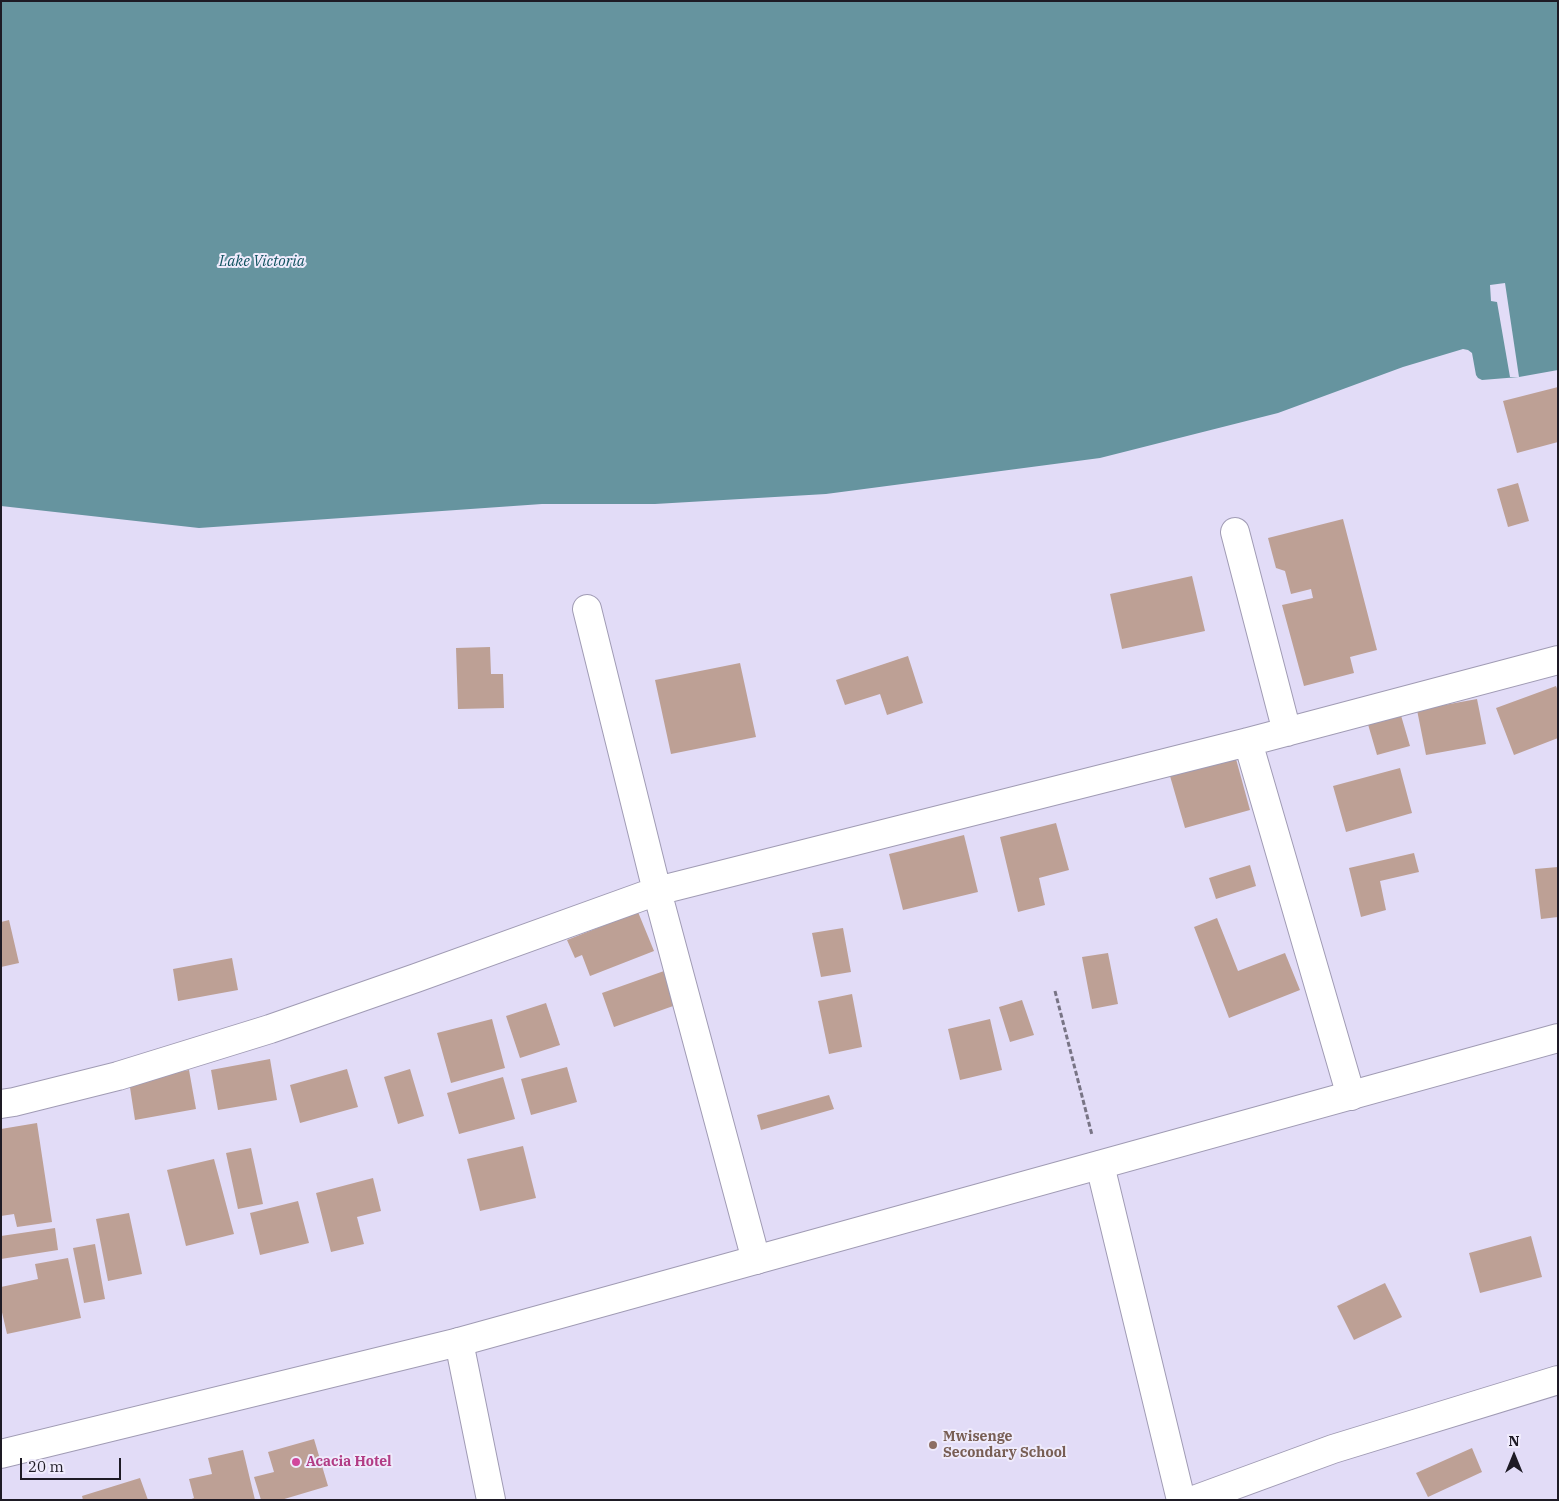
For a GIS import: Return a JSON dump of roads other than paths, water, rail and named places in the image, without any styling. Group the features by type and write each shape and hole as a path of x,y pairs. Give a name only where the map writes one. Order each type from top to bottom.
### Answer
{"street":[{"path":"1236,532 1287,732"},
{"path":"587,609 657,891 756,1260"},
{"path":"1,1104 118,1076 270,1029 657,891 1248,742 1558,660"},
{"path":"1248,742 1351,1096"},
{"path":"1,1454 459,1342 1558,1038"},
{"path":"1100,1165 1181,1500"},
{"path":"459,1342 491,1500"},
{"path":"1194,1500 1333,1449 1558,1380"}],"water":[{"name":"Lake Victoria","path":"1,1 1558,1 1558,370 1519,377 1482,380 1476,375 1472,353 1463,349 1403,367 1278,413 1100,458 826,494 655,504 542,504 199,528 1,506"}],"place":[{"name":"Mwisenge Secondary School","path":"933,1445"},
{"name":"Acacia Hotel","path":"296,1462"}]}
